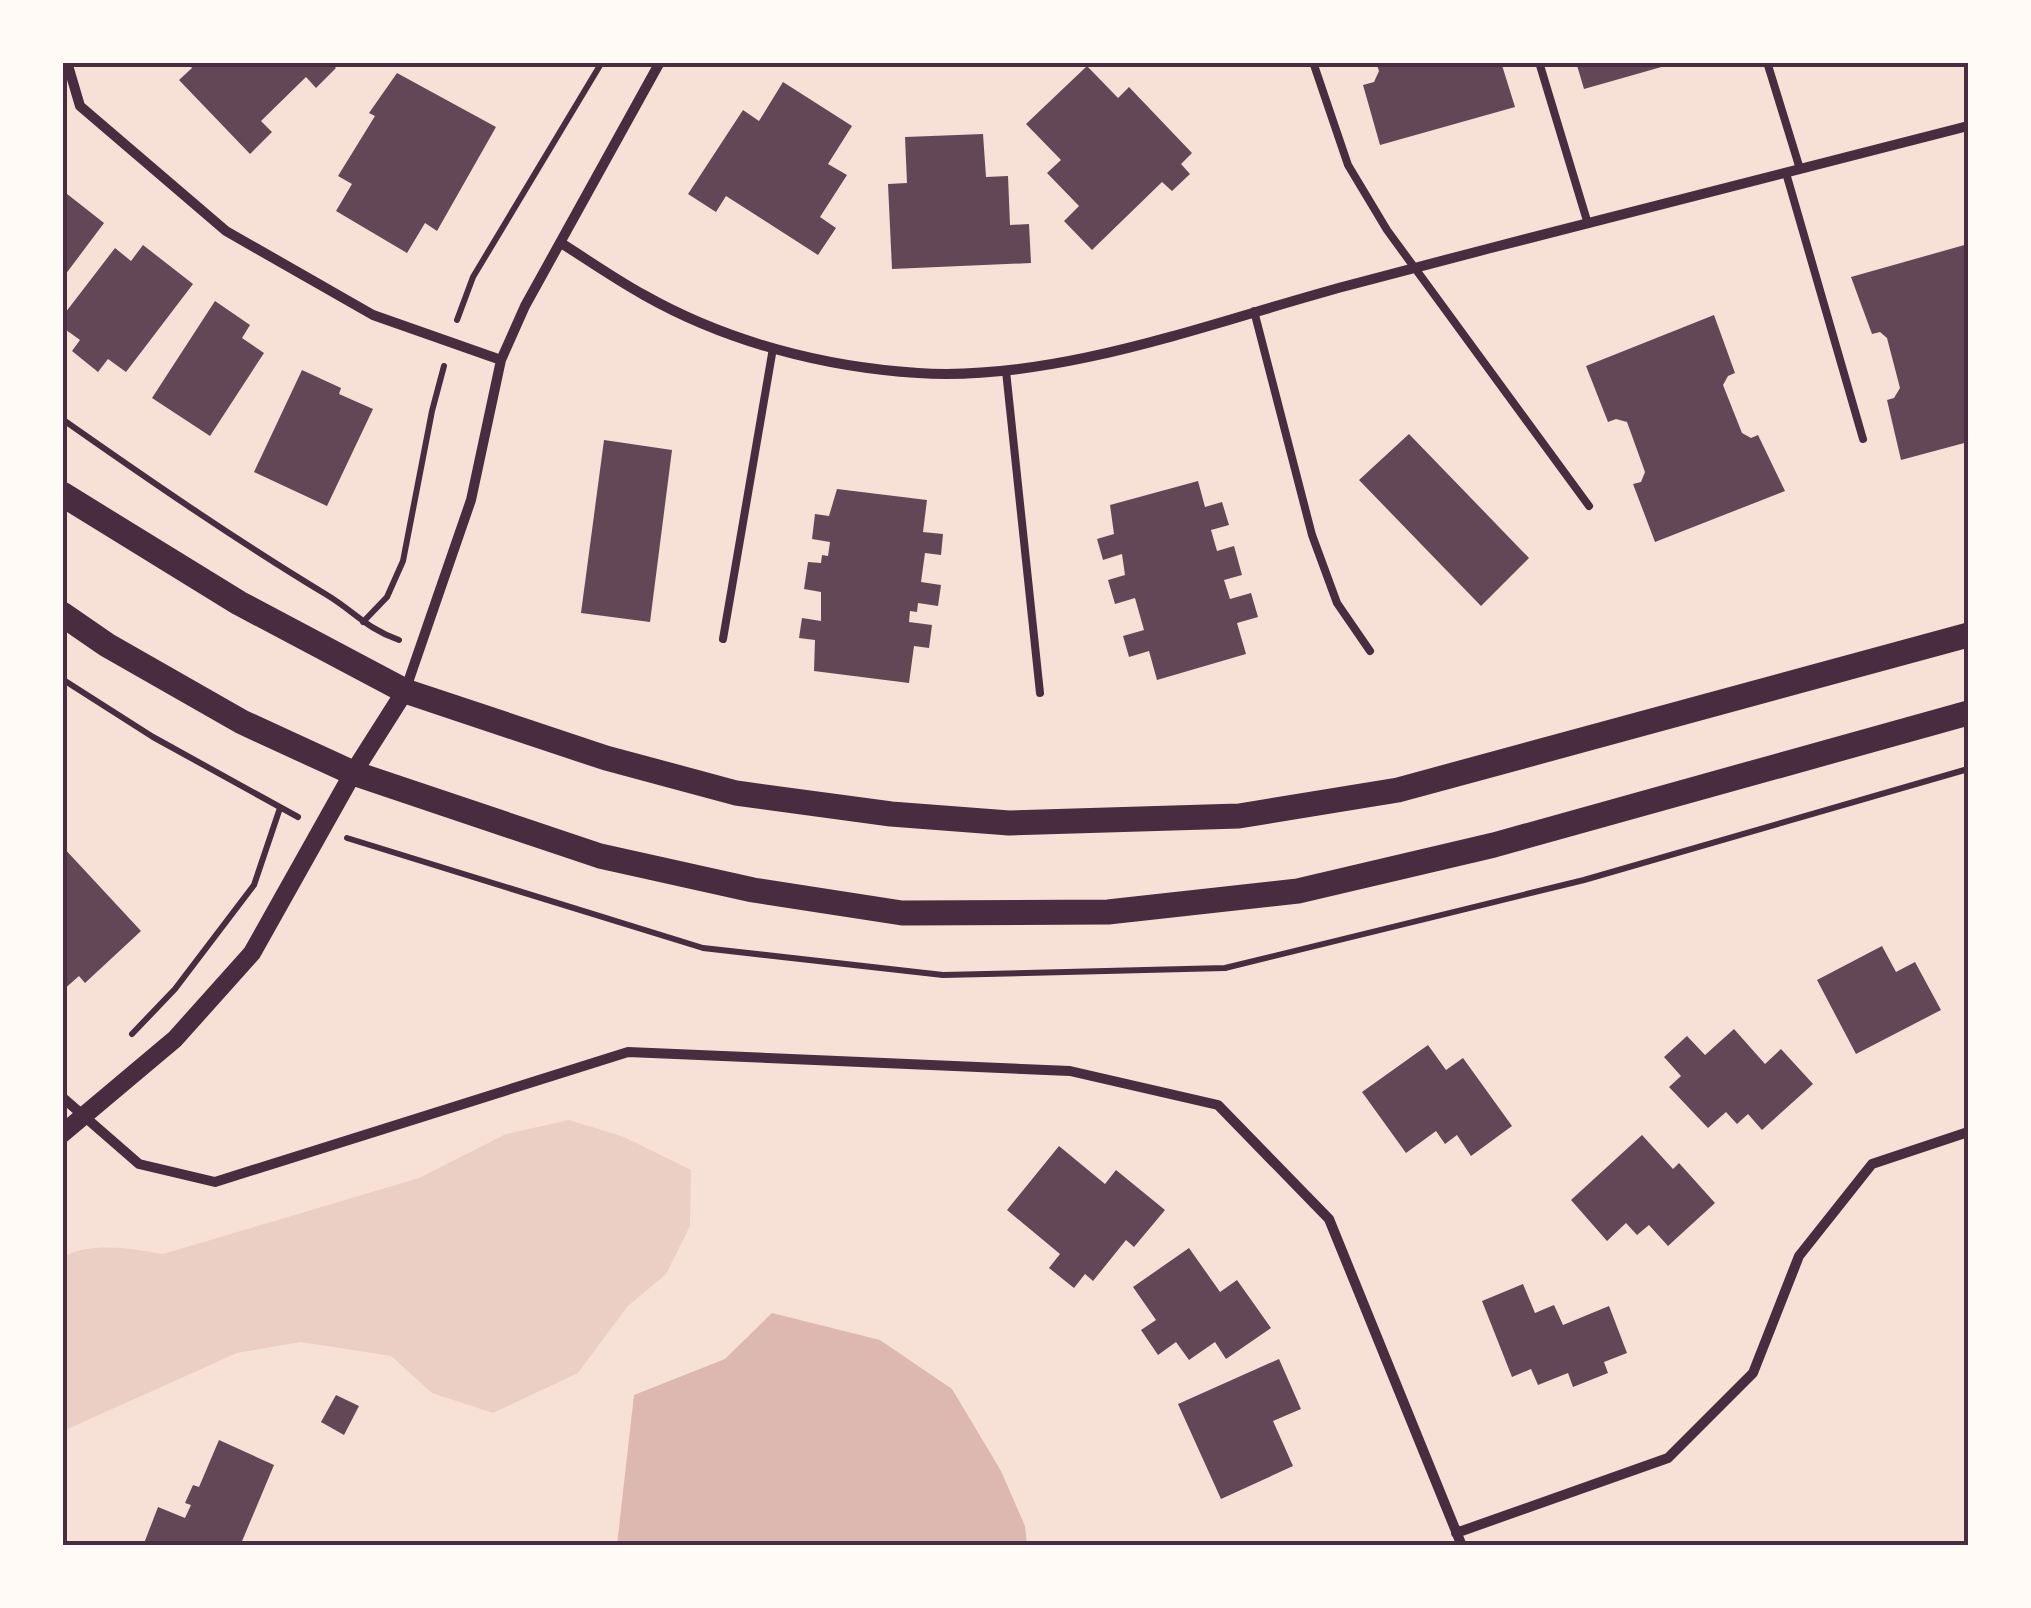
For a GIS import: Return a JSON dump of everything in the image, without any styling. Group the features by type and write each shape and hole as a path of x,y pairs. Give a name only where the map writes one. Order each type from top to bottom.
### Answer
{"main road":[{"path":"62,494 238,603 404,691 606,758 736,794 891,814 1009,823 1220,817 1398,790 1968,635"},
{"path":"62,614 107,645 242,722 353,773 600,856 753,890 902,913 1108,912 1298,890 1512,840 1968,713"}],"street":[{"path":"68,62 80,106 226,230 373,315 501,360"},
{"path":"62,1134 175,1039 252,952 404,691 471,500 501,360 525,306 660,62"},
{"path":"561,242 645,296 704,323 805,358 922,374 1006,370 1112,350 1968,126"},
{"path":"62,1097 139,1164 214,1182 628,1052 1070,1071 1218,1105 1328,1220 1462,1546"},
{"path":"1456,1533 1668,1458 1753,1373 1799,1256 1872,1164 1968,1132"}],"lane":[{"path":"1312,62 1348,165 1387,230 1590,506"},
{"path":"1540,62 1588,224"},
{"path":"1767,62 1800,169"},
{"path":"1786,173 1862,439"},
{"path":"1254,311 1312,534 1337,603 1370,651"},
{"path":"723,638 773,348"},
{"path":"1006,370 1040,693"}],"path":[{"path":"62,419 220,530 339,603 372,631 420,647"},
{"path":"130,1037 175,989 254,886 280,808"}],"shaded area":[{"path":"569,1120 624,1137 691,1170 690,1226 666,1274 627,1307 578,1373 493,1413 432,1393 391,1356 301,1342 237,1353 63,1431 63,1257 99,1248 163,1254 419,1178 506,1134"},
{"path":"772,1313 880,1340 952,1389 1001,1471 1025,1526 1027,1545 617,1545 634,1395 725,1359"}],"building":[{"path":"187,62 330,62 336,68 316,88 306,77 261,121 272,132 250,154 179,80 192,68"},
{"path":"1376,62 1501,62 1515,107 1380,145 1363,85 1374,82 1379,71"},
{"path":"1576,62 1672,62 1672,64 1584,89"},
{"path":"1087,66 1118,98 1129,87 1192,153 1181,164 1190,174 1172,191 1162,182 1092,250 1064,221 1079,206 1047,173 1061,160 1026,124"},
{"path":"397,73 496,127 437,231 425,223 407,253 336,211 352,184 338,176 375,116 369,113"},
{"path":"783,82 852,126 828,164 847,175 820,217 836,228 818,255 726,196 716,212 688,194 743,110 759,121"},
{"path":"983,134 986,177 1008,176 1010,225 1029,224 1031,263 892,269 888,184 907,183 905,137"},
{"path":"62,190 104,223 62,279"},
{"path":"1968,244 1968,442 1901,460 1887,400 1894,398 1900,388 1887,338 1880,332 1872,334 1851,277"},
{"path":"143,245 193,284 126,372 108,359 98,372 72,351 80,340 62,327 62,317 115,248 131,261"},
{"path":"215,301 250,325 242,338 264,353 210,436 152,398"},
{"path":"1714,315 1735,373 1723,385 1742,433 1751,438 1758,435 1785,491 1655,542 1633,484 1641,482 1645,472 1627,422 1608,422 1586,366"},
{"path":"302,370 341,388 339,394 373,409 327,506 254,472"},
{"path":"1409,434 1529,558 1481,606 1359,480"},
{"path":"604,440 672,450 650,622 581,613"},
{"path":"1198,481 1205,507 1222,502 1229,525 1211,530 1217,551 1234,546 1242,575 1224,580 1230,599 1251,593 1258,617 1237,623 1246,654 1157,680 1149,651 1129,657 1123,636 1144,630 1135,598 1115,604 1108,580 1125,575 1122,554 1103,560 1097,539 1114,534 1110,505"},
{"path":"837,489 927,500 923,532 943,534 941,555 925,553 921,582 941,585 938,606 918,603 917,612 910,611 909,622 932,625 929,648 914,646 909,683 814,671 815,640 799,638 802,618 821,621 821,592 804,589 808,562 821,563 822,555 828,556 830,542 812,539 815,514 829,516"},
{"path":"62,846 141,931 85,983 79,976 62,991"},
{"path":"1882,946 1896,972 1915,962 1941,1010 1856,1054 1817,980"},
{"path":"1734,1029 1765,1064 1781,1049 1813,1084 1762,1130 1748,1114 1737,1124 1726,1112 1708,1128 1669,1087 1681,1076 1664,1057 1687,1036 1705,1055"},
{"path":"1428,1045 1446,1070 1463,1058 1512,1126 1471,1156 1457,1135 1445,1144 1436,1131 1406,1153 1362,1092"},
{"path":"1642,1135 1673,1169 1679,1163 1715,1203 1668,1246 1649,1225 1637,1235 1626,1223 1607,1241 1571,1200"},
{"path":"1059,1146 1105,1184 1116,1170 1165,1210 1134,1247 1126,1240 1093,1281 1085,1274 1074,1288 1049,1268 1060,1254 1007,1210"},
{"path":"1189,1248 1220,1292 1237,1280 1271,1328 1226,1359 1215,1342 1189,1360 1176,1342 1158,1355 1141,1330 1156,1320 1133,1287"},
{"path":"1523,1284 1535,1313 1554,1305 1563,1325 1609,1306 1627,1353 1604,1362 1608,1373 1573,1387 1568,1373 1538,1385 1531,1369 1512,1377 1482,1301"},
{"path":"1279,1359 1301,1409 1273,1421 1293,1466 1221,1499 1178,1404"},
{"path":"336,1395 359,1406 344,1435 321,1422"},
{"path":"219,1440 274,1465 240,1546 143,1546 158,1507 185,1518 191,1505 185,1503 193,1485 199,1487"}]}
